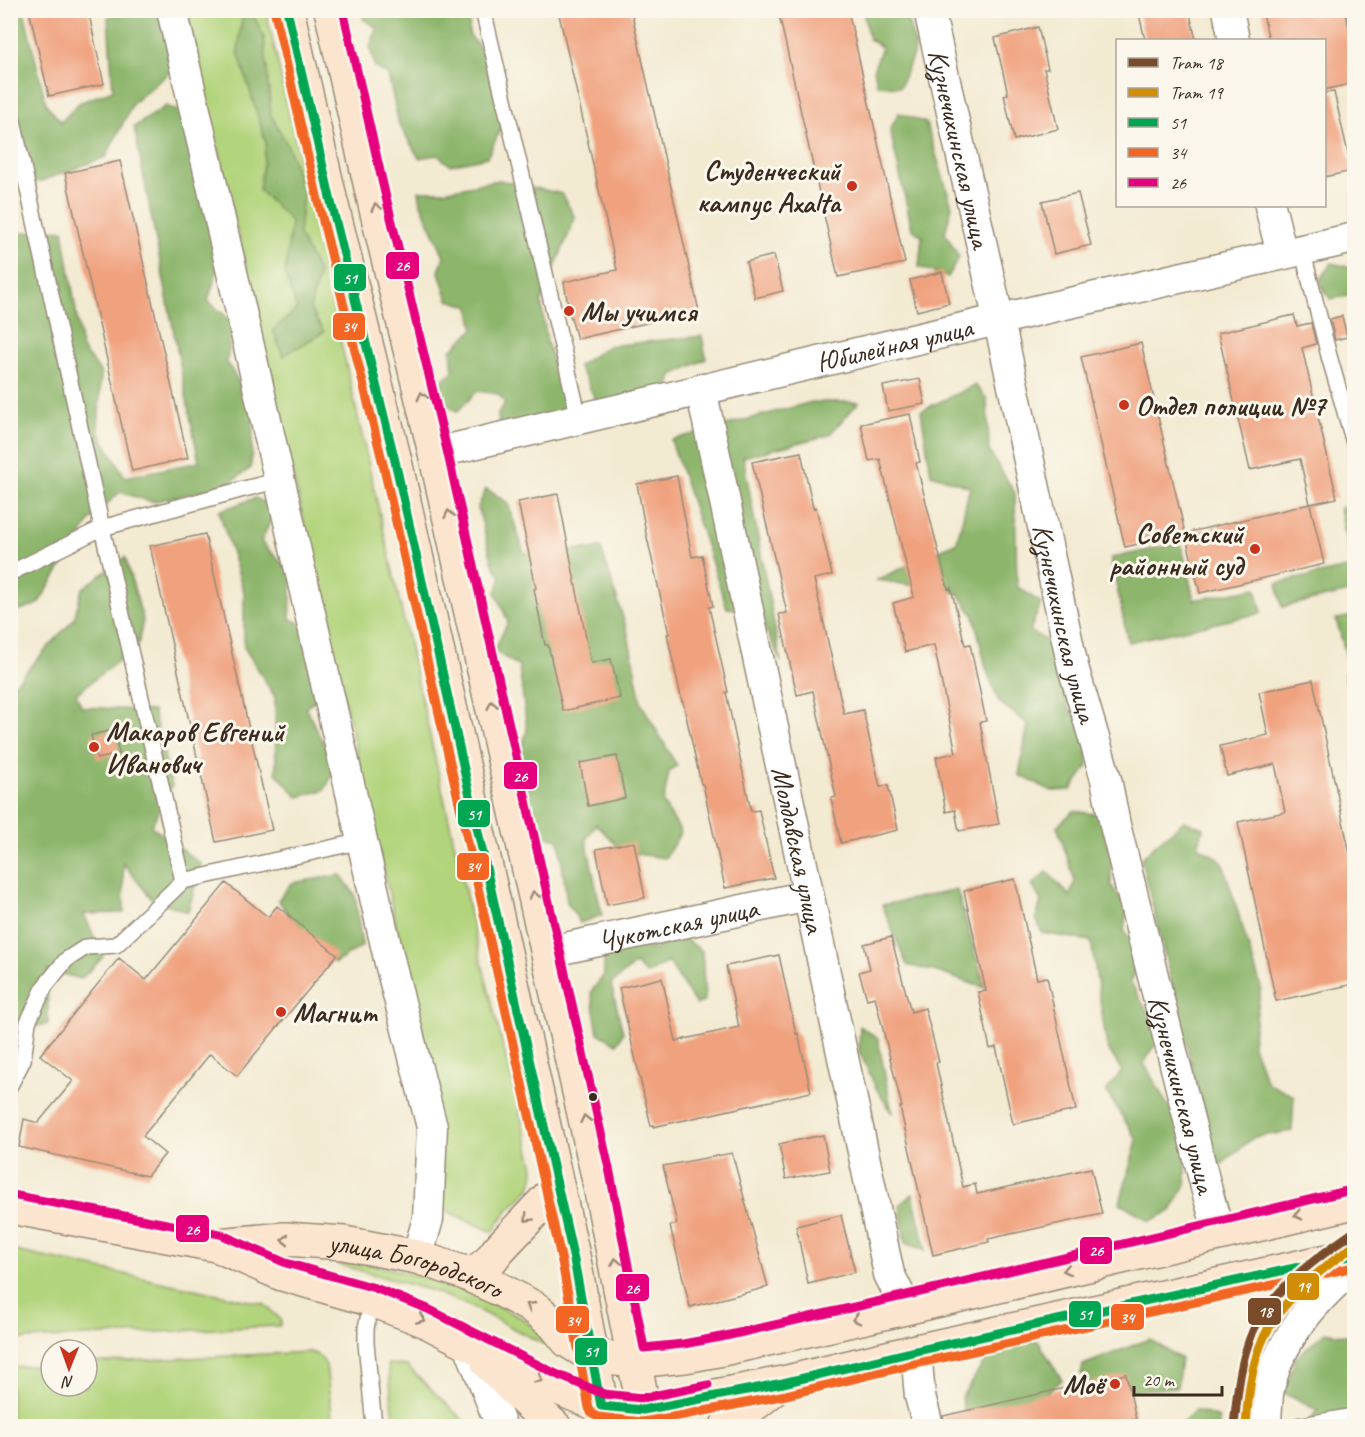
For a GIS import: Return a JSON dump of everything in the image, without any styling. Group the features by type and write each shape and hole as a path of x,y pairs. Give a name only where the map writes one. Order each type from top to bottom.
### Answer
{"main road":[{"path":"287,10 334,213 396,461 574,1260 603,1416"},
{"path":"331,10 435,453 598,1176 645,1418"},
{"path":"465,1273 479,1270 489,1262 557,1188"},
{"path":"592,1356 634,1361 704,1353 906,1308 1354,1202"},
{"name":"улица Богородского","path":"10,1207 216,1245 282,1274 372,1300 424,1320 551,1385 603,1416 645,1418 916,1351 1354,1255"},
{"name":"улица Богородского","path":"216,1245 285,1239 344,1243 417,1257 465,1273 536,1309 555,1324 568,1341 592,1356"},
{"path":"468,1342 554,1426"},
{"path":"727,1426 783,1383"}],"street":[{"path":"172,10 390,963 432,1127 428,1219 417,1257"},
{"name":"Кузнечихинская улица","path":"929,10 999,320 1073,667 1106,779 1115,825 1219,1233"},
{"path":"1228,10 1234,39"},
{"path":"1270,207 1292,251"},
{"name":"Юбилейная улица","path":"435,453 1354,238"},
{"name":"Молдавская улица","path":"701,389 889,1274 906,1308"},
{"name":"Чукотская улица","path":"547,952 808,896"},
{"path":"1266,1426 1269,1393 1279,1357 1305,1314 1354,1266"},
{"path":"468,1342 501,1426"},
{"path":"916,1351 920,1396 928,1426"}],"lane":[{"path":"483,10 579,418"},
{"path":"10,107 102,528 183,881"},
{"path":"1292,251 1329,356 1348,395 1354,443"},
{"path":"10,573 102,528 280,480"},
{"path":"10,1085 24,1060 28,1023 45,986 66,960 86,947 116,945 183,881 362,841"},
{"path":"372,1300 366,1328 374,1426"},
{"path":"1296,1426 1354,1416"}],"green space":[{"path":"11,11 24,11 46,104 61,122 79,103 113,90 108,17 129,11 167,11 177,66 133,103 106,157 39,182 11,170"},
{"path":"187,11 266,11 477,944 534,1168 530,1187 507,1211 493,1232 444,1210 423,1036"},
{"path":"234,11 251,11 264,37 271,115 289,148 303,193 299,235 319,273 310,309 324,332 283,356 273,330 297,309 285,275 291,221 259,190 266,143 238,52 242,17"},
{"path":"365,11 470,11 469,34 486,55 502,127 487,157 450,165 437,155 419,158 399,124 388,75 375,67 370,47 377,28 363,19"},
{"path":"863,11 903,11 916,47 900,87 877,85 874,68 882,47 869,39"},
{"path":"166,106 191,116 222,254 208,301 233,322 227,362 254,409 251,468 224,486 152,502 120,492 91,519 38,604 11,613 10,240 17,233 63,230 82,349 101,373 98,431 125,477 199,462 134,127"},
{"path":"899,113 926,123 952,206 945,233 959,257 948,277 919,267 922,236 912,229 890,130"},
{"path":"499,180 562,194 575,218 541,302 547,342 567,411 499,426 498,414 505,403 499,394 477,391 457,412 437,395 444,378 453,371 451,350 474,329 469,306 448,300 439,272 444,256 421,204 419,191 444,191"},
{"path":"1331,263 1354,268 1354,295 1330,299 1319,282"},
{"path":"702,336 706,359 672,375 667,393 599,409 578,366 608,346"},
{"path":"975,385 987,399 989,451 1015,493 1017,586 1041,603 1030,631 1055,646 1054,669 1068,682 1068,707 1087,730 1088,766 1071,790 1052,791 1019,775 1028,724 999,702 986,668 974,616 958,593 877,580 957,542 970,487 931,474 921,411"},
{"path":"812,402 859,402 829,435 743,457 781,662 757,611 727,608 671,440"},
{"path":"486,489 508,503 524,553 601,548 628,634 641,703 677,766 669,771 663,803 681,832 665,858 623,852 596,824 586,839 602,915 580,923 567,902 559,839 533,835 518,760 527,730 519,666 494,651 508,622 496,593 501,576 493,565 478,507"},
{"path":"255,498 276,508 261,542 292,573 290,619 323,633 332,684 306,708 336,769 324,790 298,797 276,773 275,697 244,647 244,592 219,511"},
{"path":"1354,504 1354,591 1282,607 1277,583 1352,567 1340,508"},
{"path":"1181,543 1194,600 1256,588 1262,613 1128,642 1111,558"},
{"path":"125,557 143,620 138,645 76,694 82,707 153,711 172,786 151,826 201,864 188,912 151,898 123,863 124,913 84,914 103,957 81,979 47,970 48,1024 11,1030 11,688 74,619 82,589"},
{"path":"1354,616 1354,664 1349,666 1336,619"},
{"path":"1354,671 1354,720 1344,673"},
{"path":"1074,811 1100,815 1112,849 1111,885 1127,908 1124,931 1142,955 1130,981 1161,1036 1144,1063 1186,1139 1186,1184 1171,1211 1150,1221 1120,1203 1137,1140 1106,1091 1122,1071 1107,1047 1091,941 1042,933 1036,918 1041,901 1032,885 1047,872 1070,896 1075,881 1057,826"},
{"path":"1184,821 1204,828 1198,846 1222,861 1261,987 1252,1043 1267,1083 1294,1096 1292,1131 1254,1137 1217,1168 1141,859"},
{"path":"341,875 355,895 362,946 335,963 317,952 278,900 292,883"},
{"path":"957,890 985,988 934,971 907,965 882,905"},
{"path":"676,933 702,951 705,1000 696,1005 669,962 646,974 635,964 611,984 623,1033 617,1044 598,1033 591,992 604,975 604,958 636,944 654,950"},
{"path":"860,1026 878,1039 892,1113 877,1090 859,1051"},
{"path":"913,1194 926,1251 905,1243 900,1204"},
{"path":"11,1250 264,1304 280,1319 281,1323 279,1326 11,1340"},
{"path":"339,1258 436,1280 476,1295 520,1317 552,1342 550,1345 543,1344 472,1307 432,1291 340,1265"},
{"path":"1325,1332 1354,1337 1354,1426 1306,1426 1317,1410 1284,1393 1295,1359"},
{"path":"1149,1339 1181,1359 1177,1387 1114,1392 1095,1390 1081,1374 1083,1365"},
{"path":"1038,1341 1062,1380 1019,1415 974,1426 944,1426 948,1422 967,1422 961,1398 994,1347"},
{"path":"309,1352 319,1356 326,1365 333,1426 11,1426 11,1367 39,1366 39,1398 99,1398 99,1362"},
{"path":"388,1364 407,1366 469,1426 395,1426"},
{"path":"1195,1410 1219,1418 1219,1426 1179,1426"}],"building":[{"path":"29,10 88,10 104,84 49,96"},
{"path":"558,10 631,10 699,311 577,339 564,282 617,270"},
{"name":"Студенческий кампус Axalta","path":"778,10 848,10 905,263 838,277"},
{"path":"1138,10 1189,10 1196,39 1145,39"},
{"path":"1262,10 1345,10 1354,48 1354,83 1326,90 1326,39 1269,39"},
{"path":"1038,27 1048,69 1044,69 1058,129 1014,140 1004,95 1008,94 995,38"},
{"path":"1334,92 1352,171 1326,177 1326,93"},
{"path":"120,161 188,458 132,471 65,173"},
{"path":"1078,193 1091,245 1054,254 1042,201"},
{"path":"774,255 783,291 755,298 746,262"},
{"path":"942,272 949,303 917,311 910,280"},
{"path":"1294,315 1297,326 1311,323 1316,344 1302,348 1337,498 1310,504 1300,459 1250,470 1218,333"},
{"path":"1342,316 1347,337 1335,340 1330,319"},
{"name":"Отдел полиции №7","path":"1141,343 1185,533 1125,547 1081,357"},
{"path":"920,379 925,404 888,411 883,386"},
{"path":"910,414 920,462 916,463 948,589 951,588 965,645 970,644 986,721 980,722 999,824 959,831 955,810 946,812 936,757 956,753 934,645 905,652 893,603 914,597 880,459 869,461 861,424"},
{"path":"801,452 813,508 816,507 832,575 814,579 844,714 863,710 880,787 888,785 898,830 841,843 831,798 836,797 813,691 797,695 779,614 787,613 752,462"},
{"path":"677,476 692,557 702,555 713,606 709,607 751,811 759,810 774,878 725,888 667,634 669,634 637,484"},
{"path":"558,494 591,663 611,659 620,698 563,711 548,645 545,645 518,502"},
{"name":"Советский районный суд","path":"1310,504 1324,564 1200,593 1185,533"},
{"path":"205,534 272,830 216,842 150,546"},
{"path":"1313,680 1354,873 1354,984 1276,1001 1238,822 1285,812 1275,764 1227,776 1220,746 1268,735 1259,692"},
{"path":"114,730 119,754 97,759 91,735"},
{"path":"617,756 625,798 588,806 580,763"},
{"path":"634,842 645,898 607,905 596,849"},
{"path":"1015,879 1037,979 1047,977 1076,1110 1013,1124 996,1047 990,1049 978,992 986,991 964,891"},
{"path":"226,883 268,917 277,906 337,955 237,1076 210,1054 143,1136 165,1154 147,1176 19,1147 24,1119 38,1123 73,1081 40,1055 119,958 146,980"},
{"path":"891,937 911,1012 925,1008 939,1062 936,1063 963,1187 975,1184 977,1194 1091,1168 1102,1214 988,1239 989,1242 933,1255 900,1107 902,1107 875,997 867,999 859,972 870,969 864,944"},
{"path":"779,955 811,1092 651,1126 619,988 662,978 676,1041 739,1027 726,966"},
{"path":"823,1135 830,1171 786,1179 779,1144"},
{"path":"732,1153 768,1287 690,1307 670,1226 677,1224 663,1166"},
{"path":"841,1215 855,1272 808,1284 796,1226"},
{"path":"1126,1374 1136,1419 1103,1426 945,1426 943,1416"}],"tram line":[{"name":"18","path":"1234,1426 1245,1354 1253,1331 1262,1316 1272,1301 1297,1276 1354,1232"},
{"name":"19","path":"1246,1426 1253,1369 1271,1323 1303,1286 1354,1246"}],"transit line":[{"name":"51","path":"287,10 331,202 395,461 574,1260 601,1406 643,1410 783,1383 916,1351 1354,1255"},
{"name":"26","path":"343,10 447,450 610,1173 644,1348 721,1337 1351,1190"},
{"name":"34","path":"275,13 319,205 383,464 562,1262 592,1414 598,1417 642,1422 684,1415 786,1395 919,1363 1354,1267"},
{"name":"26","path":"12,1195 220,1234 286,1263 375,1288 428,1309 556,1374 604,1394 642,1398 708,1385"}],"place":[{"name":"Студенческий кампус Axalta","path":"852,186"},
{"name":"Мы учимся","path":"569,311"},
{"name":"Отдел полиции №7","path":"1124,405"},
{"name":"Советский районный суд","path":"1255,549"},
{"name":"Макаров Евгений Иванович","path":"94,747"},
{"name":"Магнит","path":"281,1012"},
{"name":"Моё","path":"1115,1384"}]}
